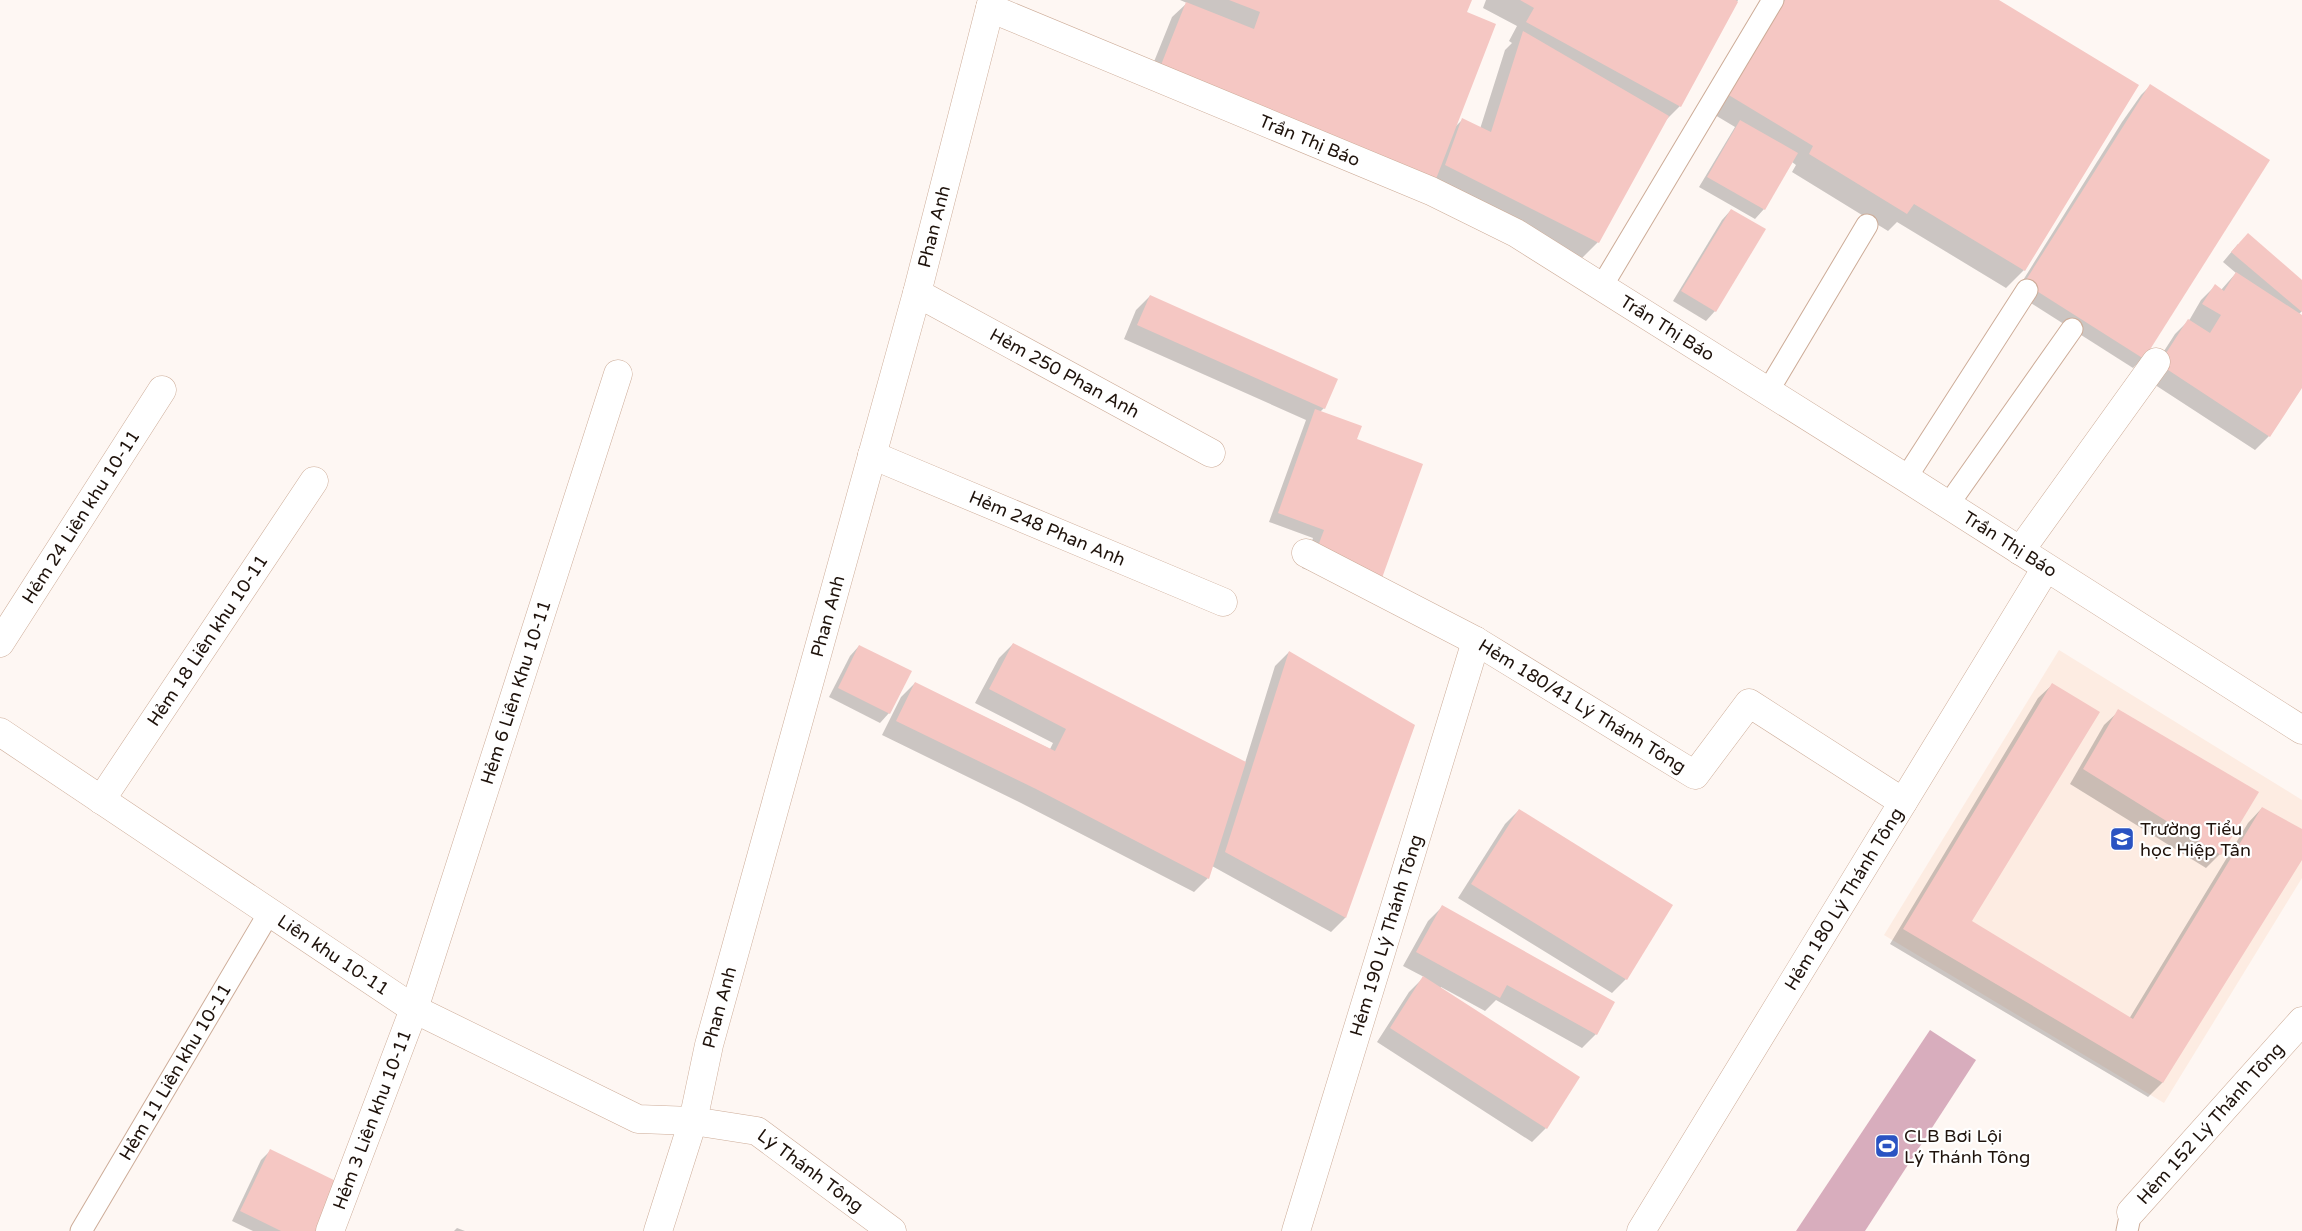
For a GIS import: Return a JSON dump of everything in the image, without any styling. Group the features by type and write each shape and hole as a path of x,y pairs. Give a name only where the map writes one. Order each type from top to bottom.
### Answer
{"street":[{"name":"Trần Thị Báo","path":"991,4 1432,191 1516,233 2302,730"},
{"name":"Phan Anh","path":"658,1231 692,1122 709,1045 917,294 991,4"},
{"name":"Hẻm 250 Phan Anh","path":"917,294 1211,453"},
{"path":"2020,551 2156,362"},
{"name":"Hẻm 6 Liên Khu 10-11","path":"414,1009 618,374"},
{"name":"Hẻm 24 Liên khu 10-11","path":"0,643 162,390"},
{"name":"Hẻm 248 Phan Anh","path":"872,454 1223,602"},
{"name":"Hẻm 18 Liên khu 10-11","path":"101,800 314,481"},
{"name":"Hẻm 180/41 Lý Thánh Tông","path":"1306,553 1476,641 1695,775 1749,703 1902,802"},
{"name":"Hẻm 180 Lý Thánh Tông","path":"1641,1231 2046,568"},
{"name":"Hẻm 190 Lý Thánh Tông","path":"1296,1231 1476,641"},
{"name":"Liên khu 10-11","path":"0,732 414,1009 638,1119 692,1122"},
{"name":"Hẻm 3 Liên khu 10-11","path":"330,1231 414,1009"},
{"name":"Hẻm 152 Lý Thánh Tông","path":"2129,1221 2302,1021"},
{"name":"Lý Thánh Tông","path":"692,1122 757,1131 892,1231"}],"lane":[{"path":"1602,286 1773,0"},
{"path":"1768,391 1867,225"},
{"path":"1906,478 2027,290"},
{"path":"1948,505 2072,329"},
{"name":"Hẻm 11 Liên khu 10-11","path":"80,1231 269,913"}],"shaded area":[{"name":"Trường Tiểu học Hiệp Tân","path":"2059,650 2302,800 2302,878 2164,1103 1884,935"},
{"name":"CLB Bơi Lội Lý Thánh Tông","path":"1930,1030 1976,1060 1865,1231 1796,1231"}],"building":[{"path":"1229,0 1472,0 1467,12 1496,24 1436,179 1159,70 1186,2 1254,29 1260,12"},
{"path":"1520,0 1736,0 1738,2 1681,107 1526,22 1534,8"},
{"path":"1785,0 1999,0 2139,85 2025,271 1914,204 1907,214 1809,154 1813,146 1727,94"},
{"path":"1523,31 1669,116 1599,243 1445,165 1462,118 1491,132"},
{"path":"2150,84 2270,160 2144,359 2024,283"},
{"path":"1740,120 1798,153 1765,210 1707,177"},
{"path":"1731,209 1766,229 1716,312 1681,291"},
{"path":"2248,233 2302,280 2302,312 2231,252"},
{"path":"2236,272 2302,315 2302,388 2270,437 2159,364 2188,319 2210,333 2221,315 2202,304 2215,284 2224,291"},
{"path":"1150,295 1338,379 1325,409 1137,325"},
{"path":"1315,409 1362,426 1357,439 1423,464 1382,578 1315,554 1324,530 1278,513"},
{"path":"1013,643 1246,762 1209,879 1036,789 896,721 915,682 1055,751 1066,729 989,689"},
{"path":"859,645 912,671 890,714 838,688"},
{"path":"1289,651 1415,725 1346,918 1225,852"},
{"name":"Trường Tiểu học Hiệp Tân","path":"2052,683 2100,712 1972,921 2133,1019 2262,807 2302,829 2302,860 2163,1083 1903,929"},
{"name":"Trường Tiểu học Hiệp Tân","path":"2118,709 2259,792 2221,855 2083,769"},
{"path":"1519,809 1673,905 1627,980 1471,884"},
{"path":"1442,905 1615,1002 1597,1035 1507,985 1500,998 1416,952"},
{"path":"1423,976 1580,1077 1547,1129 1390,1028"},
{"path":"270,1149 340,1183 316,1231 281,1231 240,1211"}],"place":[{"name":"Trường Tiểu học Hiệp Tân","path":"2122,839"},
{"name":"CLB Bơi Lội Lý Thánh Tông","path":"1887,1146"}]}
